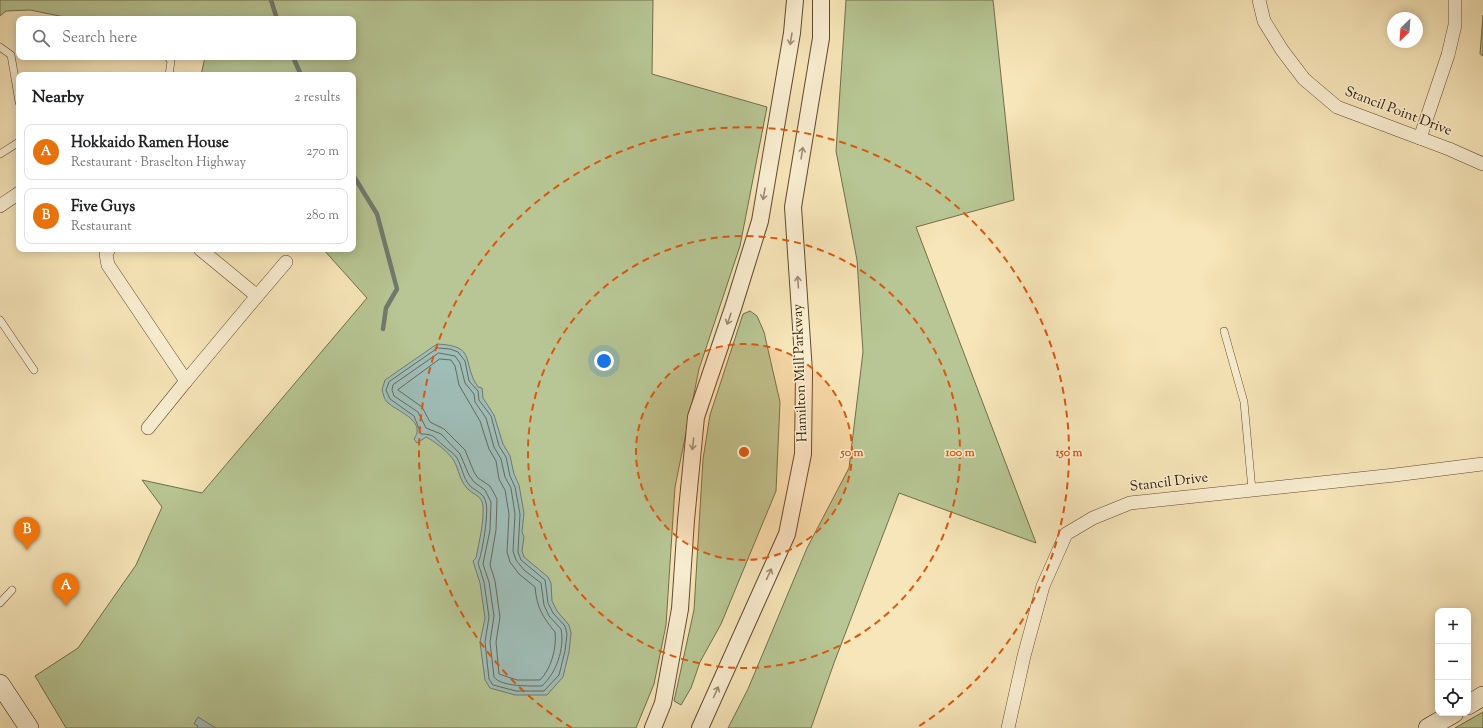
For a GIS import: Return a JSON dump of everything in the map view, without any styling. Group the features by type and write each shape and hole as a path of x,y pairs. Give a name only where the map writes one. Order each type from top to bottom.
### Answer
{"main road":[{"path":"0,684 30,728"},
{"path":"1471,703 1483,696"},
{"path":"1428,728 1449,716"}],"street":[{"path":"653,728 663,703 680,609 686,520 696,417 734,305 760,221 792,33 795,0"},
{"name":"Hamilton Mill Parkway","path":"700,728 787,534 803,454 804,372 793,207 821,38 821,0"},
{"name":"Stancil Point Drive","path":"1259,0 1264,21 1282,50 1304,79 1337,107 1420,138 1483,164"},
{"path":"1420,138 1448,55 1455,24 1455,0"},
{"path":"0,206 16,196"},
{"path":"107,252 106,254 108,265 186,382"},
{"path":"204,252 257,296"},
{"path":"148,428 286,262"},
{"name":"Stancil Drive","path":"1008,728 1024,656 1043,586 1066,534 1093,518 1130,503 1483,464"}],"lane":[{"path":"0,46 11,55 16,84"},
{"path":"169,72 170,60"},
{"path":"0,154 16,144"},
{"path":"0,320 34,370"},
{"path":"1224,331 1244,402 1252,490"},
{"path":"0,595 12,590 0,603"}],"green space":[{"path":"0,0 653,0 652,74 767,107 740,246 699,369 675,487 666,625 654,684 636,728 66,728 35,676 78,648 136,565 162,507 142,480 202,493 367,298 326,252 356,252 356,72 202,72 204,60 356,60 356,16 59,16 30,10 6,11 0,16"},
{"path":"846,0 993,0 1014,200 916,227 1036,543 899,493 834,663 811,728 728,728 748,689 807,548 849,468 863,352 857,260 836,151"},
{"path":"1483,15 1483,56 1480,54"},
{"path":"750,311 757,316 764,332 780,402 776,491 721,624 700,662 691,688 681,705 674,701 694,610 703,459 710,415 743,314"},
{"path":"1483,712 1483,728 1455,728"}],"water":[{"path":"437,344 450,345 464,352 473,378 478,387 482,388 483,398 494,415 503,444 510,456 514,474 519,485 524,513 522,532 524,537 522,551 524,557 548,577 551,583 552,601 557,611 569,625 571,633 569,652 563,677 547,695 515,695 490,688 485,680 480,642 485,618 480,583 473,561 476,558 483,519 482,502 479,497 465,485 454,461 449,454 426,437 417,443 414,439 417,432 417,426 414,421 387,402 382,390 385,380"},
{"path":"198,717 216,728 197,728 198,726 194,724"}],"waterway":[{"path":"271,0 276,16"},
{"path":"294,60 300,72"},
{"path":"356,180 377,214 397,289 386,308 383,329"}],"place":[{"name":"Five Guys","path":"27,550"},
{"name":"Hokkaido Ramen House","path":"66,606"}]}
